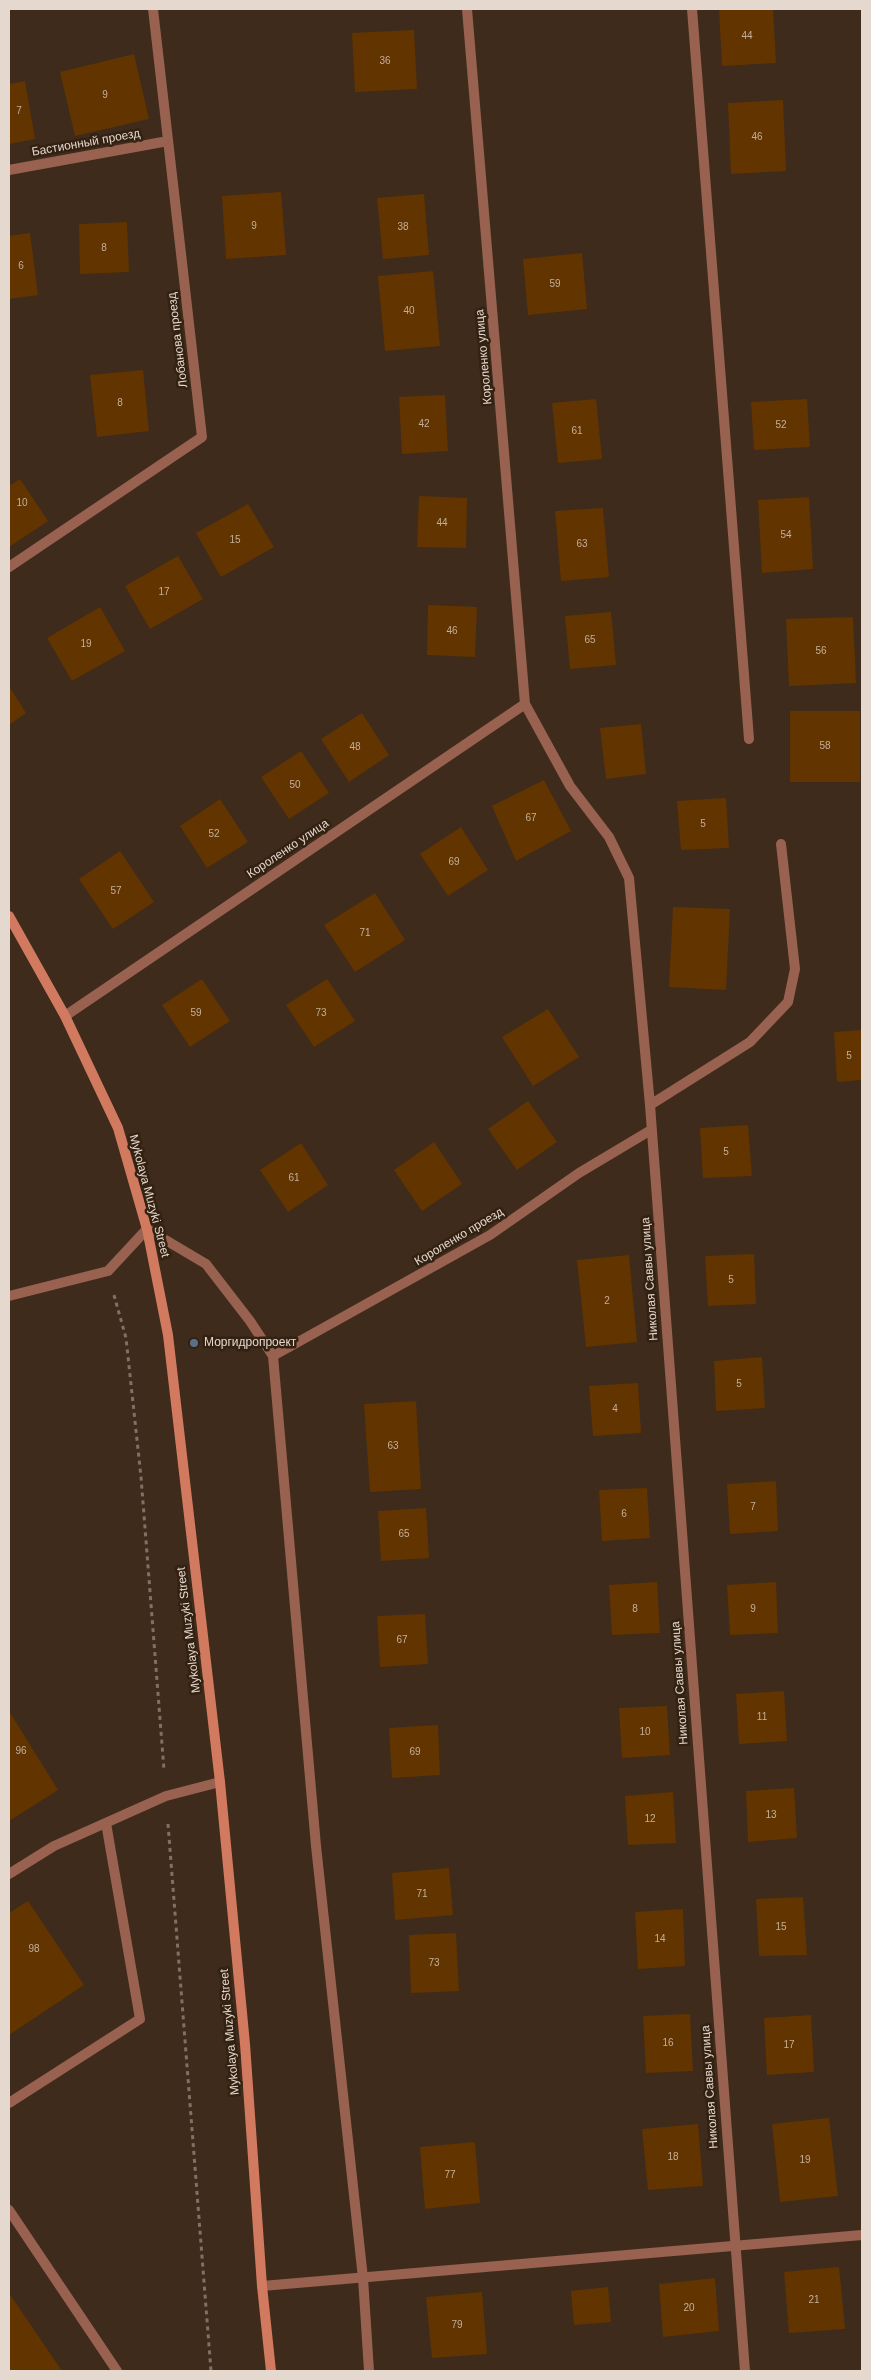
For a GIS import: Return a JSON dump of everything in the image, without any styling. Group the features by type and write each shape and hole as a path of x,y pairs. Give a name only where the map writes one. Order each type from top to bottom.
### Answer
{"main road":[{"name":"Mykolaya Muzyki Street","path":"9,916 65,1016 118,1128 147,1229 168,1335 220,1782 245,2044 262,2286 272,2371"}],"street":[{"name":"Лобанова проезд","path":"9,567 202,437 153,9"},
{"name":"Короленко улица","path":"467,9 525,704 570,786 609,837 629,878 640,992"},
{"path":"692,9 749,739"},
{"name":"Бастионный проезд","path":"9,170 168,141"},
{"name":"Короленко улица","path":"65,1016 525,704"},
{"path":"650,1105 750,1042 788,1002 795,969 781,844"},
{"name":"Николая Саввы улица","path":"640,992 745,2371"},
{"name":"Короленко проезд","path":"273,1356 490,1235 579,1173 651,1130"},
{"path":"9,1296 108,1272 147,1229 206,1264 250,1321 273,1356 316,1846 363,2278 370,2371"},
{"path":"9,1874 54,1846 166,1796 220,1782"},
{"path":"9,2103 140,2019 106,1823"},
{"path":"9,2210 116,2371"},
{"path":"262,2286 862,2235"}],"building":[{"path":"719,9 773,9 776,63 722,66"},
{"path":"414,30 417,89 355,92 352,33"},
{"path":"134,54 149,119 75,136 60,72"},
{"path":"25,81 35,139 9,144 9,84"},
{"path":"783,100 786,171 731,174 728,103"},
{"path":"281,192 286,255 226,259 222,196"},
{"path":"424,194 429,255 383,259 377,198"},
{"path":"127,222 129,272 80,274 79,224"},
{"path":"30,233 38,295 9,299 9,236"},
{"path":"582,253 587,309 528,315 523,259"},
{"path":"433,271 440,346 385,351 378,276"},
{"path":"143,370 149,431 97,437 90,375"},
{"path":"445,395 448,451 402,454 399,397"},
{"path":"596,399 602,459 558,463 552,403"},
{"path":"807,399 810,447 754,450 751,402"},
{"path":"20,479 48,521 9,547 9,486"},
{"path":"419,496 467,498 466,548 417,547"},
{"path":"809,497 813,569 762,573 758,500"},
{"path":"248,504 274,547 221,577 196,533"},
{"path":"603,508 609,577 561,581 555,511"},
{"path":"178,556 203,599 150,629 125,586"},
{"path":"428,605 477,607 475,657 427,655"},
{"path":"100,607 125,651 72,681 47,638"},
{"path":"611,612 616,665 570,669 565,616"},
{"path":"853,617 856,683 789,686 786,619"},
{"path":"9,686 26,713 9,725"},
{"path":"790,711 860,711 860,782 790,782"},
{"path":"362,713 389,755 349,782 321,739"},
{"path":"641,724 646,774 606,779 600,728"},
{"path":"301,751 329,793 289,819 261,777"},
{"path":"544,780 571,831 516,861 492,806"},
{"path":"726,798 729,848 681,850 677,801"},
{"path":"220,799 248,842 207,868 180,826"},
{"path":"461,827 488,870 448,896 420,854"},
{"path":"120,851 154,902 113,929 79,879"},
{"path":"375,893 405,940 355,972 324,925"},
{"path":"673,907 730,909 726,990 669,987"},
{"path":"202,979 230,1021 190,1047 162,1005"},
{"path":"327,979 355,1021 314,1047 286,1005"},
{"path":"548,1009 579,1057 533,1086 502,1037"},
{"path":"862,1030 862,1080 837,1082 834,1032"},
{"path":"528,1101 557,1142 517,1170 488,1129"},
{"path":"748,1125 752,1176 703,1178 700,1128"},
{"path":"434,1142 462,1184 422,1211 394,1170"},
{"path":"301,1143 328,1185 288,1212 260,1170"},
{"path":"754,1254 756,1304 708,1306 705,1256"},
{"path":"629,1255 637,1342 586,1347 577,1260"},
{"path":"762,1357 765,1408 716,1411 714,1361"},
{"path":"638,1383 641,1433 593,1436 589,1386"},
{"path":"416,1401 421,1489 370,1492 364,1404"},
{"path":"776,1481 778,1531 730,1534 727,1484"},
{"path":"647,1488 650,1538 602,1541 599,1490"},
{"path":"426,1508 429,1558 381,1561 378,1511"},
{"path":"657,1582 660,1633 612,1635 609,1585"},
{"path":"776,1582 778,1633 730,1635 727,1585"},
{"path":"425,1614 428,1664 380,1667 377,1616"},
{"path":"784,1691 787,1741 739,1744 736,1694"},
{"path":"667,1706 670,1755 622,1758 619,1708"},
{"path":"9,1711 58,1790 9,1821"},
{"path":"438,1725 440,1775 392,1778 389,1728"},
{"path":"794,1788 797,1838 748,1842 746,1791"},
{"path":"673,1792 676,1843 628,1845 625,1796"},
{"path":"449,1868 453,1915 395,1920 392,1873"},
{"path":"803,1897 807,1955 759,1956 756,1899"},
{"path":"28,1901 84,1985 9,2035 9,1913"},
{"path":"683,1909 685,1966 638,1969 635,1912"},
{"path":"456,1933 459,1991 411,1993 409,1935"},
{"path":"690,2014 693,2071 646,2073 643,2016"},
{"path":"811,2015 814,2072 767,2075 764,2018"},
{"path":"829,2118 838,2196 780,2202 772,2124"},
{"path":"698,2124 703,2186 648,2190 642,2129"},
{"path":"475,2142 480,2203 425,2209 420,2147"},
{"path":"839,2267 845,2329 789,2333 784,2272"},
{"path":"715,2278 719,2331 663,2337 659,2284"},
{"path":"608,2287 611,2322 574,2325 571,2291"},
{"path":"482,2292 487,2354 432,2358 426,2297"},
{"path":"9,2293 62,2371 9,2371"}],"place":[{"name":"Моргидропроект","path":"194,1343"}]}
